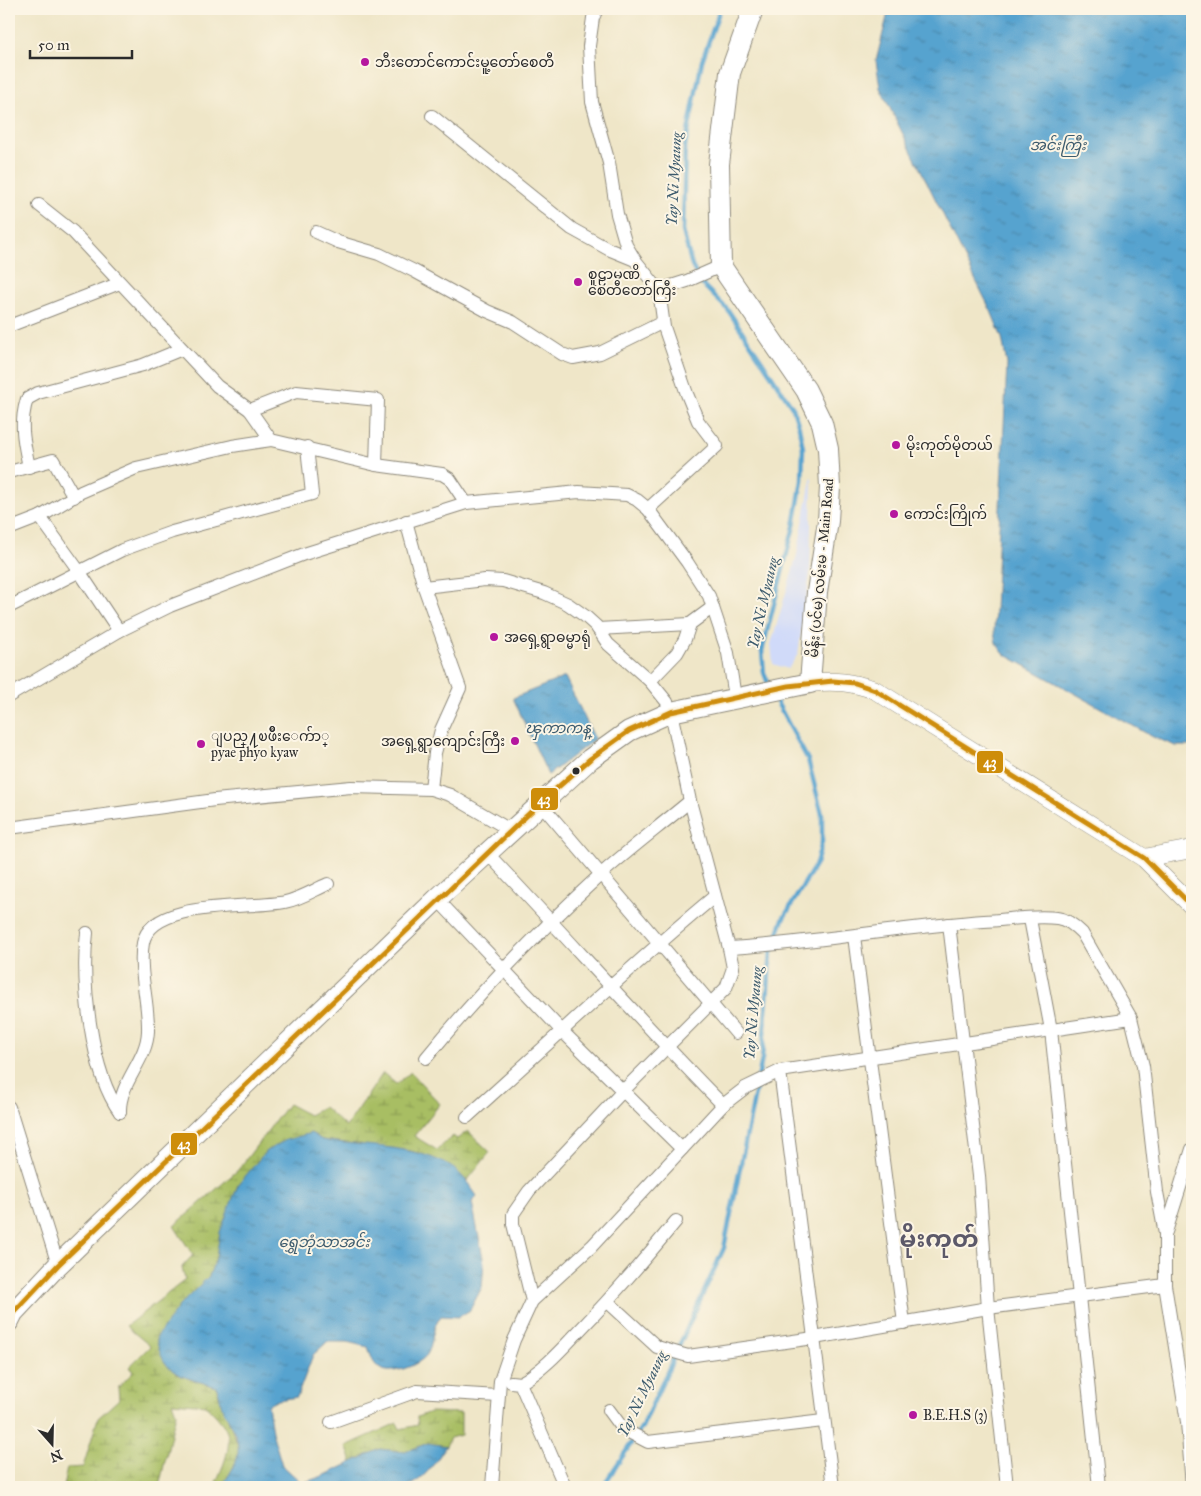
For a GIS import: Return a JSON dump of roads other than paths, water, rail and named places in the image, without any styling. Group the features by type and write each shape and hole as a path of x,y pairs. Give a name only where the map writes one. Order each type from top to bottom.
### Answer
{"main road":[{"path":"712,270 719,164 730,72 753,9"},
{"name":"မိန်း (ပင်မ) လမ်းမ - Main Road","path":"712,270 806,390 822,423 827,443 830,487 828,521 818,592 810,684"},
{"path":"10,1315 58,1265 510,830 590,759 629,731 671,712 788,686 832,681 855,683 875,690 1144,858 1192,906"},
{"path":"1144,858 1192,849"}],"street":[{"path":"597,9 593,18 589,46 592,102 609,164 617,214 626,245 635,260 659,290 663,322 690,403 698,421 717,446 648,509"},
{"path":"432,116 572,229 608,249 635,260"},
{"path":"39,205 73,232 217,386 250,410 272,440"},
{"path":"316,232 338,242 379,254 414,271 487,312 513,322 562,354 573,358 600,353 663,322"},
{"path":"659,290 712,270"},
{"path":"9,326 120,283"},
{"path":"29,467 21,421 27,399 38,393 143,365 182,349"},
{"path":"250,410 296,392 378,400 376,465"},
{"path":"9,529 40,517 74,497 136,468 232,446 272,440 376,465 442,474 450,479 466,503"},
{"path":"9,608 122,550 172,532 312,494 307,447"},
{"path":"9,472 53,460 74,497"},
{"path":"9,696 119,631 170,606 304,554 466,503 579,492 626,495 638,500 648,509 704,585 744,696"},
{"path":"40,517 119,631"},
{"path":"406,521 424,587 460,688 437,745 431,789"},
{"path":"424,587 486,580 503,581 544,593 568,604 585,616 598,629 608,644 650,681 667,702 671,712 690,801 733,968 731,979 726,988 622,1092 529,1191 513,1214 513,1224 532,1301"},
{"path":"650,681 677,653 690,624 713,607"},
{"path":"598,629 690,624"},
{"path":"9,828 215,800 351,787 431,789 450,795 510,830"},
{"path":"426,1058 504,969 552,921 600,876 690,801"},
{"path":"540,803 736,1034"},
{"path":"487,853 552,921 610,988 723,1105"},
{"path":"87,933 88,1009 95,1052 113,1104 120,1112 123,1090 139,1063 148,1033 142,956 143,942 149,931 158,922 177,914 288,902 328,884"},
{"path":"467,1116 563,1032 658,943 715,896"},
{"path":"437,899 563,1032 682,1149"},
{"path":"729,948 782,945 948,924 1030,918 1057,918 1073,923 1082,933 1131,1018 1144,1066 1157,1192 1165,1234 1165,1285 1190,1421 1192,1487"},
{"path":"1030,918 1051,1030 1099,1487"},
{"path":"948,924 979,1176 988,1308 1007,1487"},
{"path":"854,936 904,1323"},
{"path":"492,1487 500,1381 514,1340 532,1301 592,1246 723,1105 745,1088 780,1071 1131,1018"},
{"path":"780,1071 832,1487"},
{"path":"9,1109 58,1265"},
{"path":"1165,1234 1192,1149"},
{"path":"500,1381 520,1382 531,1376 561,1349 608,1302 676,1221"},
{"path":"608,1302 657,1347 688,1356 814,1338 988,1308 1165,1285"},
{"path":"520,1382 565,1487"},
{"path":"331,1422 416,1391 498,1396"},
{"path":"608,1410 623,1429 648,1442 823,1421"}],"water":[{"name":"အင်းကြီး","path":"889,9 1192,9 1192,746 1176,746 1153,737 1004,654 996,643 994,631 1007,364 1002,338 991,311 880,88 876,61"},
{"name":"ၾကာကန္","path":"565,677 595,739 548,775 513,698"},
{"name":"ရွှေဘုံသာအင်း","path":"311,1133 322,1140 386,1147 434,1158 460,1174 477,1196 472,1202 484,1263 482,1287 470,1310 459,1317 441,1316 436,1325 428,1353 419,1362 397,1370 384,1370 375,1364 368,1347 347,1342 327,1342 313,1355 297,1397 278,1400 268,1405 272,1432 282,1465 302,1483 323,1476 380,1449 405,1452 428,1443 446,1446 425,1475 407,1487 221,1487 234,1466 238,1449 234,1432 222,1406 218,1390 216,1387 176,1373 164,1361 159,1351 156,1338 179,1306 209,1276 216,1258 220,1232 238,1185 266,1151 286,1140"}],"waterway":[{"name":"Yay Ni Myaung","path":"720,9 702,61 685,147 683,231 692,266 701,283 728,310 793,408 803,448 802,481 794,526 762,651 764,673 769,686"},
{"name":"Yay Ni Myaung","path":"604,1487 642,1427 724,1248 762,1059 771,952 783,919 816,864 822,842 822,814 808,760 773,695"}],"place":[{"name":"ဘီးတောင်ကောင်းမူ့တော်စေတီ","path":"365,62"},
{"name":"စူဠာမဏိ စေတီတော်ကြီး","path":"578,282"},
{"name":"မိုးကုတ်မိုတယ်","path":"896,445"},
{"name":"ကောင်းကြိုက်","path":"894,514"},
{"name":"အရှေ့ရွာဓမ္မာရုံ","path":"494,637"},
{"name":"အရှေ့ရွာကျောင်းကြီး","path":"515,741"},
{"name":"ျပည္႔ၿဖိဳးေက်ာ္ pyae phyo kyaw","path":"201,744"},
{"name":"B.E.H.S (3)","path":"913,1415"}],"district":[{"name":"မိုးကုတ်","path":"939,1239"}]}
